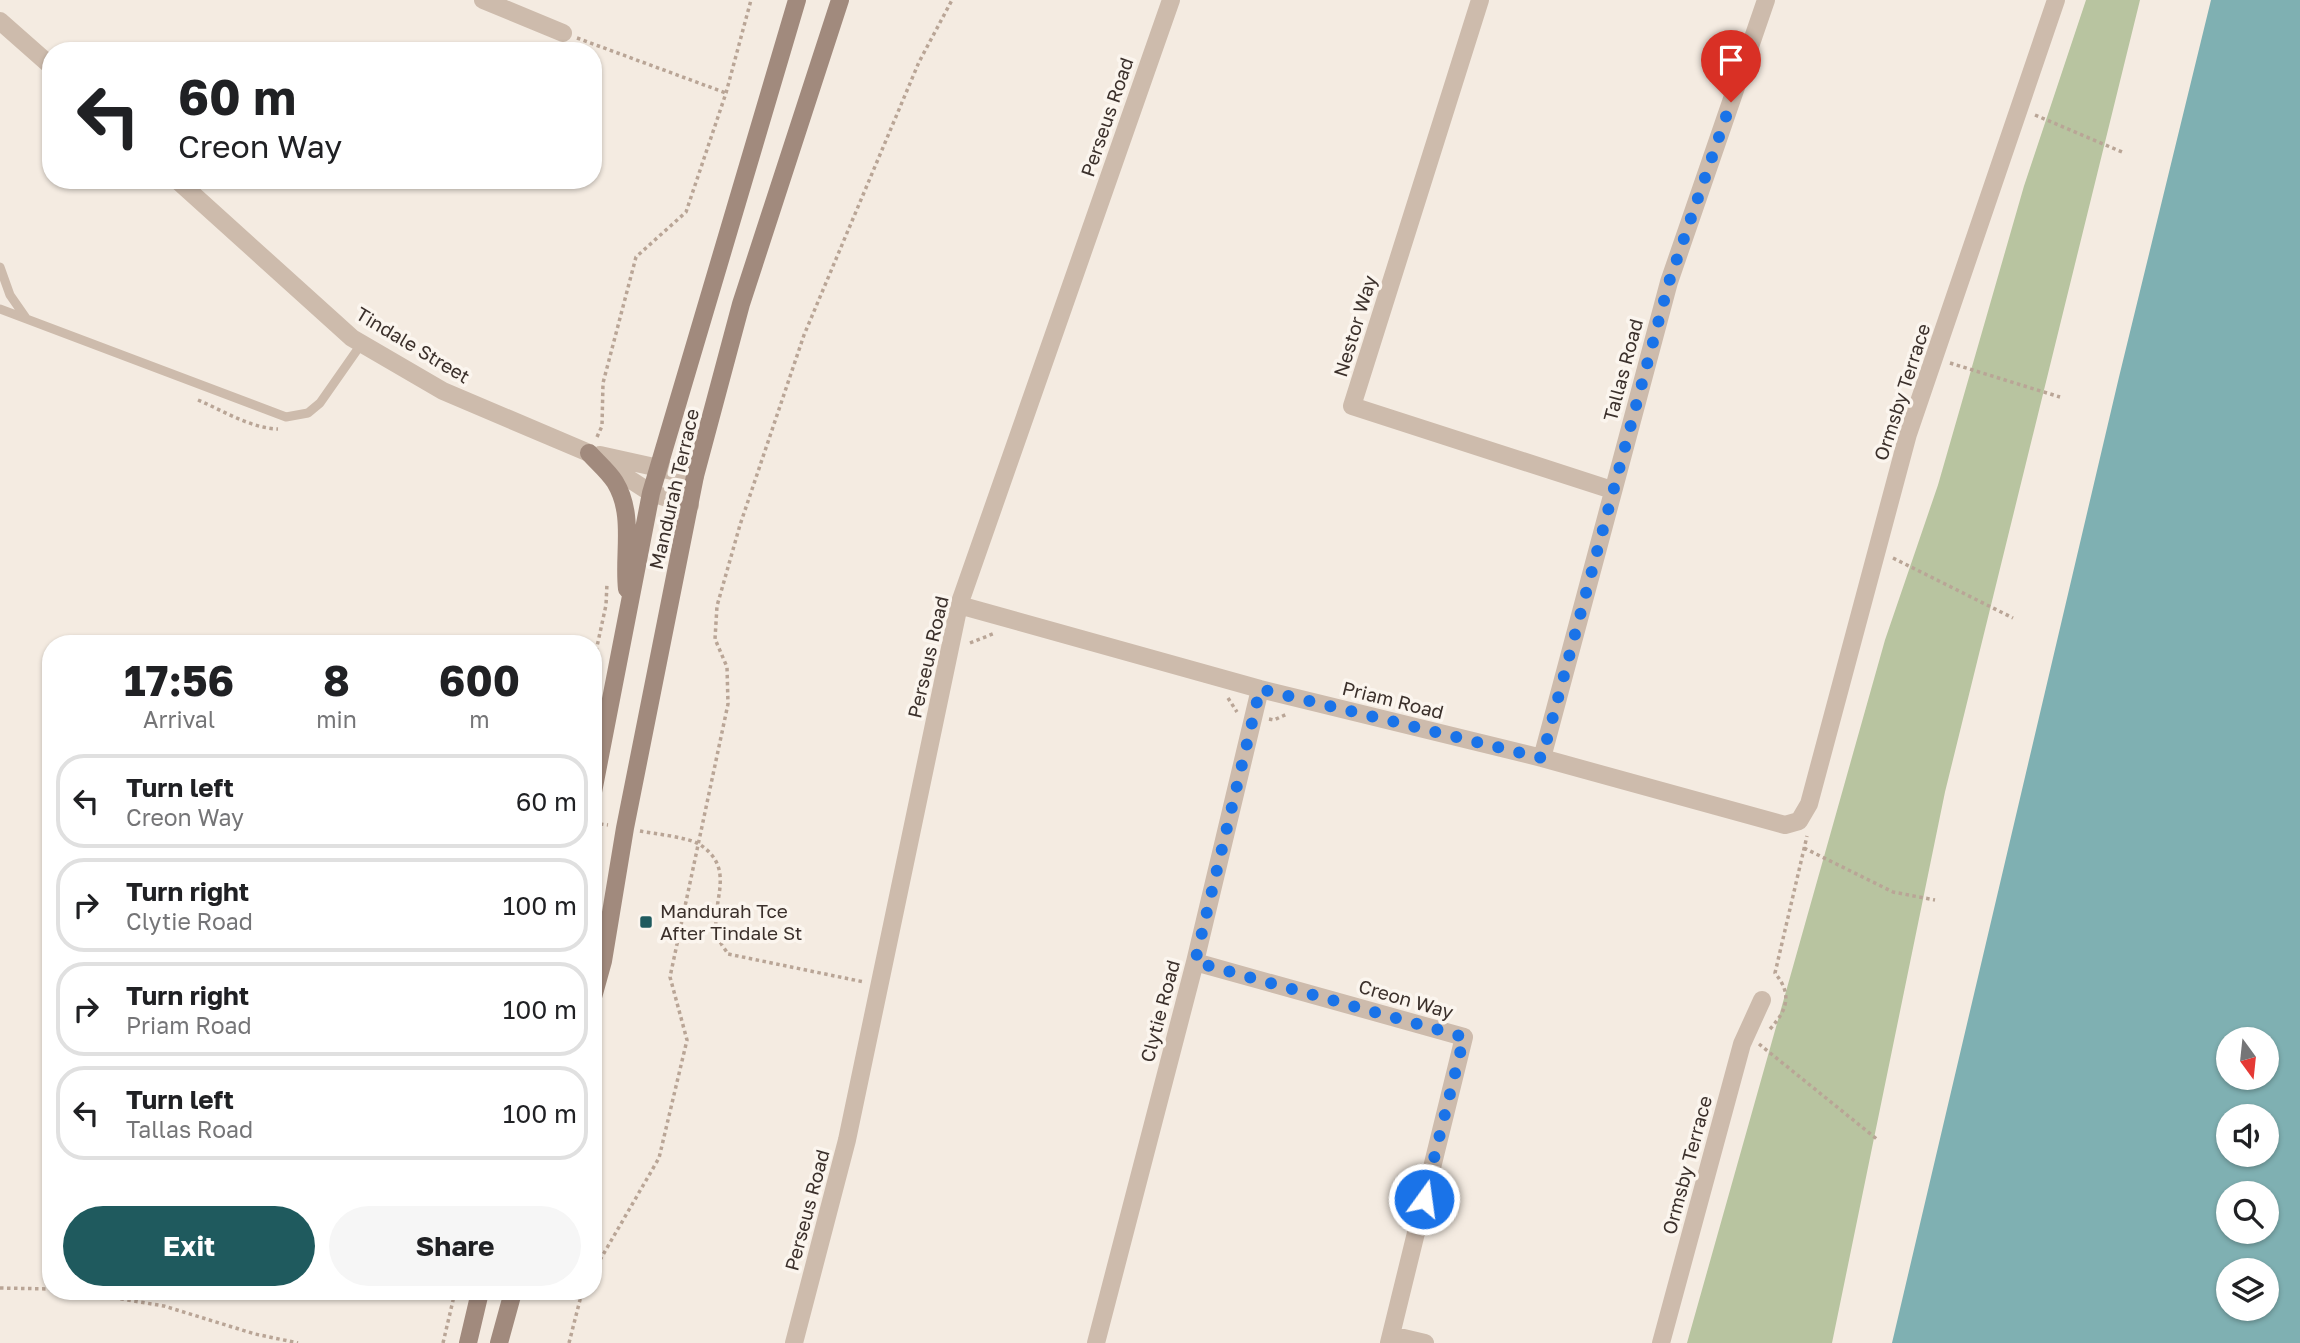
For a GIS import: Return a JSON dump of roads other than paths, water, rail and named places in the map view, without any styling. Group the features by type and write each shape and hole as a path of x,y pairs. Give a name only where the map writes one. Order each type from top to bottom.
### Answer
{"main road":[{"name":"Mandurah Terrace","path":"602,746 651,493 797,0"},
{"name":"Mandurah Terrace","path":"602,965 625,828 695,476 741,304 840,0"},
{"path":"589,453 615,482 626,512 628,538 624,563 629,606"},
{"path":"468,1343 478,1300"},
{"path":"499,1343 511,1300"}],"street":[{"path":"483,0 563,33"},
{"name":"Perseus Road","path":"794,1343 847,1140 959,605 1171,0"},
{"name":"Nestor Way","path":"1480,0 1352,406 1612,490"},
{"name":"Tallas Road","path":"1542,758 1669,282 1766,0"},
{"name":"Ormsby Terrace","path":"1809,804 1908,434 2056,0"},
{"path":"0,21 42,58"},
{"name":"Tindale Street","path":"187,189 362,343 443,391 589,453 651,493 690,505"},
{"name":"Tindale Street","path":"589,453 695,476"},
{"name":"Priam Road","path":"959,605 1260,689 1542,758 1785,825 1798,821 1809,804"},
{"name":"Clytie Road","path":"1096,1343 1195,962 1260,689"},
{"name":"Creon Way","path":"1195,962 1464,1037 1390,1339"},
{"name":"Ormsby Terrace","path":"1661,1343 1742,1044 1762,1000"},
{"path":"1390,1339 1425,1343"}],"lane":[{"path":"0,267 10,295 27,320"},
{"path":"0,309 286,417 308,413 320,403 362,343"}],"water":[{"path":"2211,0 2300,0 2300,1343 1892,1343 2119,377"}],"place":[{"name":"Mandurah Tce After Tindale St","path":"646,922"}]}
